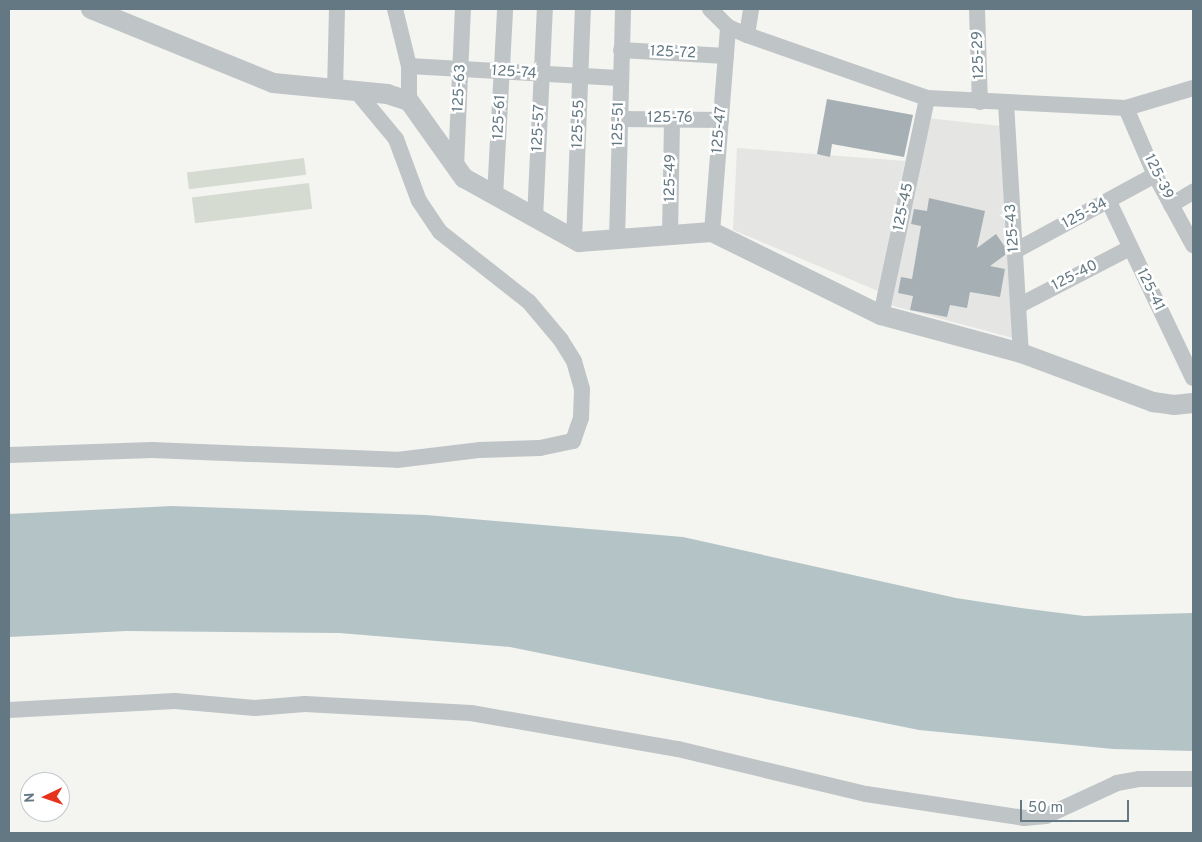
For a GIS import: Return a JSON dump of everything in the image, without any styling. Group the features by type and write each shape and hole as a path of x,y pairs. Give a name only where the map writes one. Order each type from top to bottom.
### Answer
{"street":[{"path":"91,9 273,83 335,91 387,94 409,101"},
{"path":"335,91 337,9"},
{"path":"395,9 409,66 409,101 464,178 574,240 617,240 712,232 881,315 1021,353 1153,402 1193,403"},
{"name":"125-63","path":"456,167 462,70 463,9"},
{"name":"125-61","path":"495,196 505,9"},
{"name":"125-57","path":"535,218 544,9"},
{"name":"125-55","path":"574,240 584,9"},
{"name":"125-51","path":"617,240 619,78 623,9"},
{"path":"710,9 728,27 747,35 927,98 1126,108 1193,88"},
{"path":"747,35 751,9"},
{"name":"125-29","path":"977,9 980,102"},
{"name":"125-47","path":"712,232 728,27"},
{"name":"125-72","path":"621,50 726,56"},
{"name":"125-74","path":"409,66 619,78"},
{"path":"9,455 152,450 397,460 471,451 540,448 573,441 581,418 582,389 574,361 561,340 529,302 440,232 418,202 396,139 357,92"},
{"name":"125-45","path":"881,315 927,98"},
{"name":"125-43","path":"1006,103 1020,305 1021,353"},
{"name":"125-39","path":"1126,108 1155,175 1193,245"},
{"name":"125-76","path":"619,119 721,120"},
{"name":"125-49","path":"670,236 672,119"},
{"name":"125-34","path":"1015,252 1155,175"},
{"path":"1171,205 1193,192"},
{"name":"125-41","path":"1108,202 1193,378"},
{"name":"125-40","path":"1020,305 1130,248"},
{"path":"9,710 175,701 255,708 305,704 471,713 678,749 866,794 1024,818 1046,816 1117,783 1139,779 1193,779"}],"shaded area":[{"path":"927,118 1001,126 1013,338 890,305"},
{"path":"737,148 905,161 878,291 733,230"},
{"path":"304,158 306,175 189,189 187,172"},
{"path":"309,183 312,209 195,223 192,197"},
{"path":"172,506 426,515 683,537 956,598 1021,608 1084,616 1193,613 1193,751 1113,749 919,730 510,647 339,633 126,631 9,637 9,514"}],"building":[{"path":"827,99 913,115 904,157 832,144 830,157 817,154"},
{"path":"929,198 985,211 977,248 996,234 1005,247 1005,255 990,266 1005,269 1000,297 970,292 967,308 950,305 947,317 910,310 913,296 898,293 901,277 912,279 921,226 911,224 914,209 927,211"}]}
